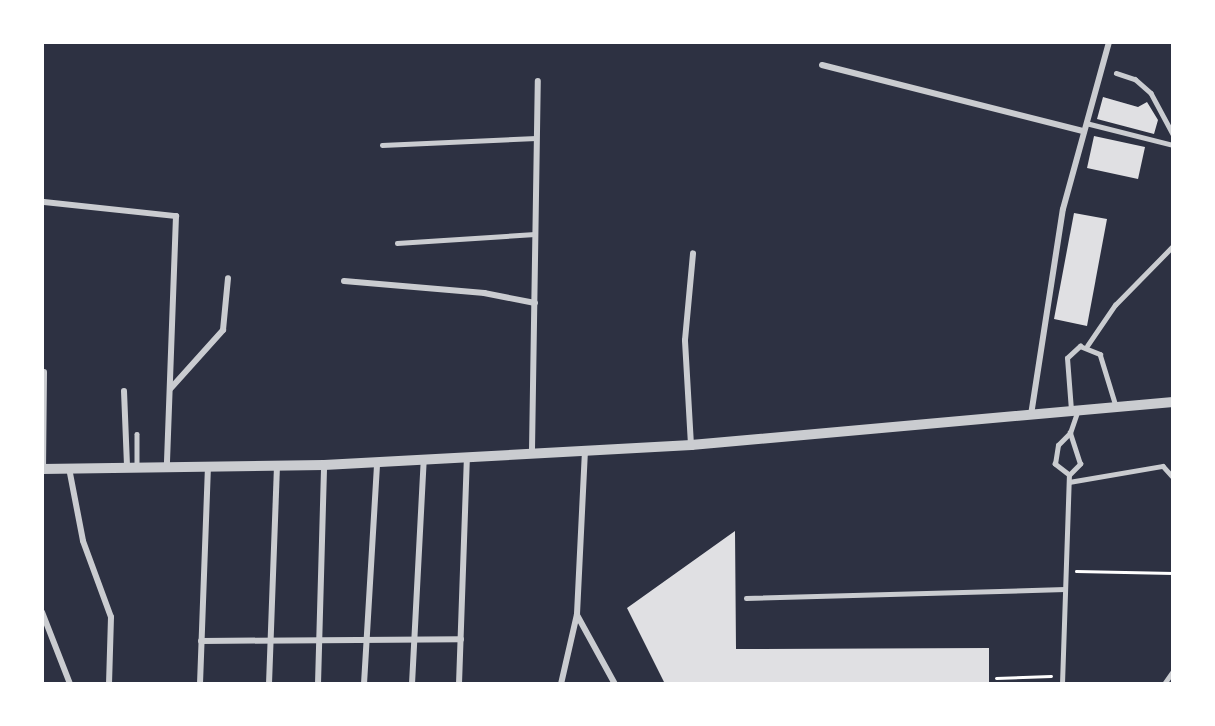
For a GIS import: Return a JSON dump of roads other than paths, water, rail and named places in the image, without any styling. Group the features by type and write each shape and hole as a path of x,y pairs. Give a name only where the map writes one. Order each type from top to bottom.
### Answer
{"street":[{"path":"1031,416 1063,209 1084,123 1109,42"},
{"path":"822,65 1082,131"},
{"path":"532,450 538,81"},
{"path":"44,202 176,216 167,467"},
{"path":"691,445 685,340 693,253"},
{"path":"171,388 223,330 228,278"},
{"path":"344,281 484,293 535,303"},
{"path":"44,372 42,469 324,465 532,450 691,445 1074,413 1173,402"},
{"path":"124,391 132,466"},
{"path":"561,684 577,614 585,450"},
{"path":"459,684 467,455"},
{"path":"412,684 424,458"},
{"path":"363,684 377,461"},
{"path":"318,684 324,465"},
{"path":"200,684 208,466"},
{"path":"269,684 277,466"},
{"path":"69,468 83,541 111,617 109,684"},
{"path":"42,612 70,684"},
{"path":"577,614 615,684"},
{"path":"201,641 271,644 461,639"}],"lane":[{"path":"1116,73 1136,79 1151,93 1173,134"},
{"path":"1084,123 1173,145"},
{"path":"382,145 537,138"},
{"path":"397,243 536,234"},
{"path":"1062,684 1069,475 1080,464 1070,433 1074,413 1066,357 1087,346 1115,305 1173,246"},
{"path":"1087,346 1100,354 1116,408"},
{"path":"1069,475 1055,464 1058,445 1070,433"},
{"path":"132,466 137,434"},
{"path":"1069,482 1163,466 1173,477"},
{"path":"746,598 1065,589"},
{"path":"1164,684 1173,671"}]}
